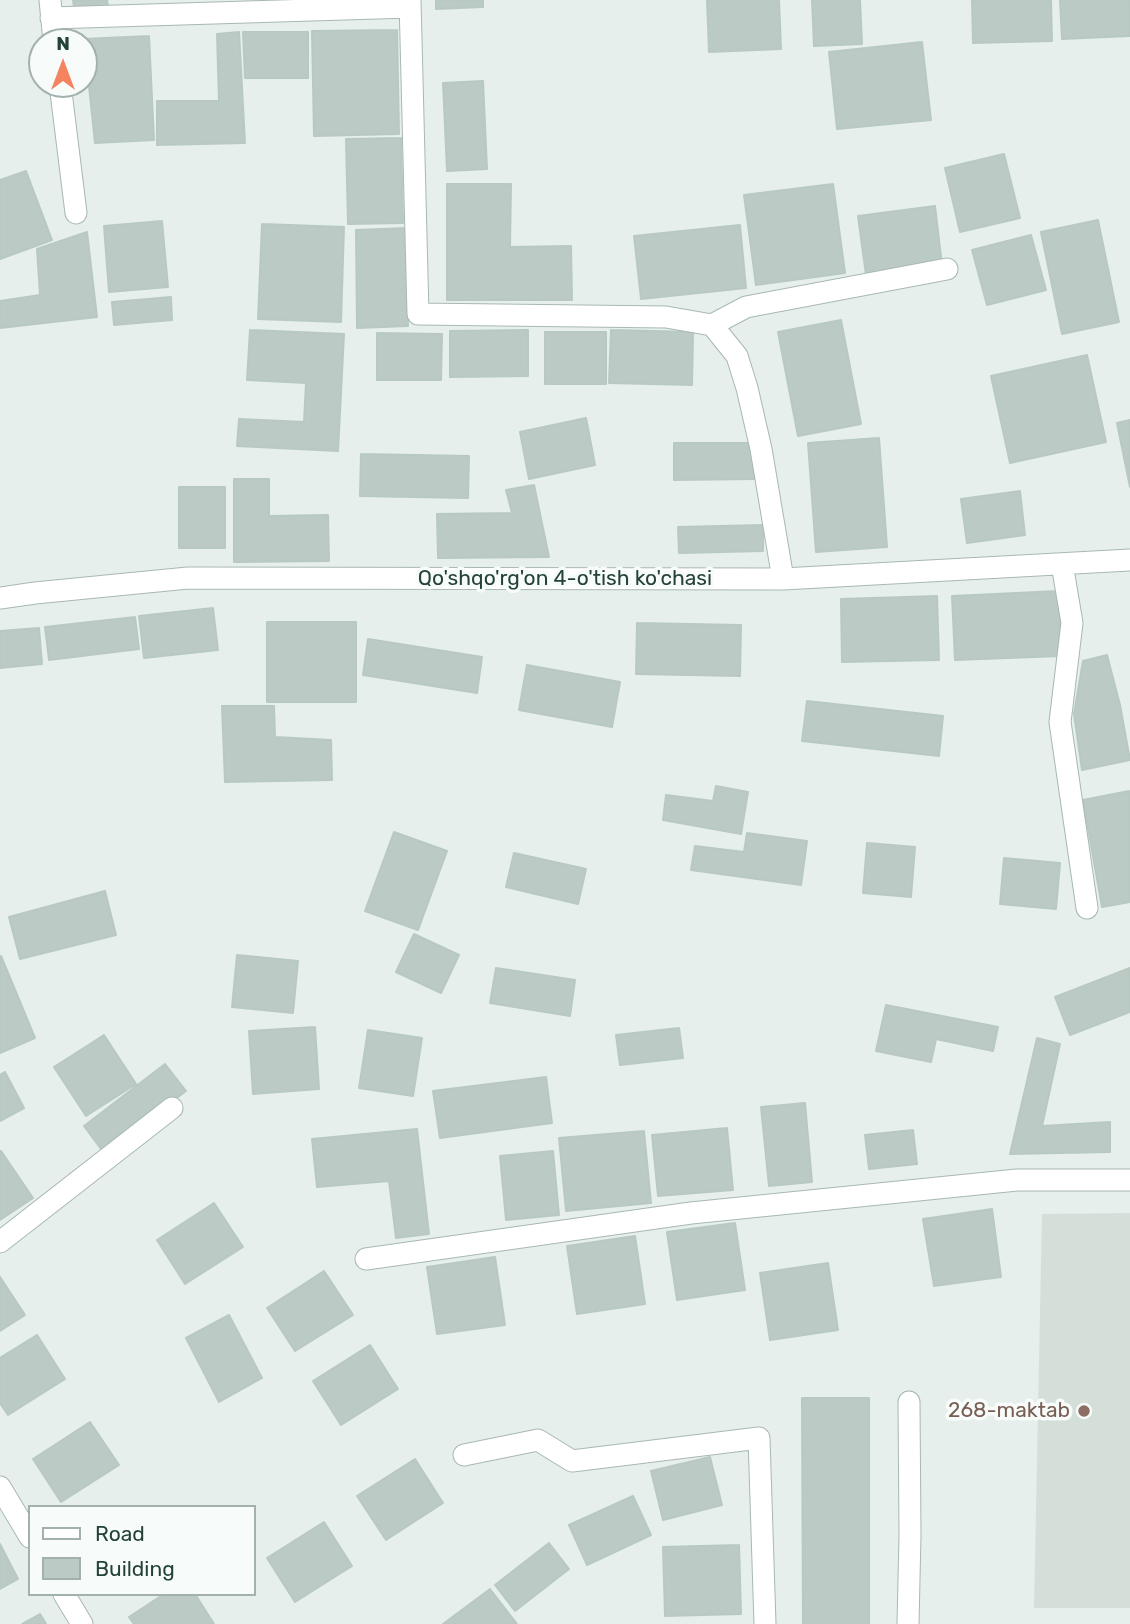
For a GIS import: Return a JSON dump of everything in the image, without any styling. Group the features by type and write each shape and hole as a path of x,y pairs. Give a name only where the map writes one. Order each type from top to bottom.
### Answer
{"street":[{"path":"53,28 51,9 410,4 418,314 666,317 712,325 746,307 947,269"},
{"path":"62,98 76,213"},
{"path":"712,325 737,356 747,388 761,449 783,579"},
{"name":"Qo'shqo'rg'on 4-o'tish ko'chasi","path":"0,598 188,578 783,579 1130,560"},
{"path":"1062,564 1072,623 1060,722 1087,908"},
{"path":"0,1242 172,1108"},
{"path":"366,1259 745,1207 1017,1180 1130,1180"},
{"path":"908,1624 909,1402"},
{"path":"464,1455 538,1440 572,1461 759,1438 765,1624"},
{"path":"0,1487 28,1534"},
{"path":"65,1596 82,1624"}],"shaded area":[{"name":"268-maktab","path":"1130,1213 1130,1608 1034,1608 1042,1214"}],"building":[{"path":"73,0 107,0 108,6 74,8"},
{"path":"436,0 483,0 483,7 436,9"},
{"path":"707,0 779,0 781,49 709,52"},
{"path":"812,0 860,0 862,44 814,46"},
{"path":"972,0 1051,0 1052,41 973,43"},
{"path":"1060,0 1130,0 1130,36 1062,39"},
{"path":"397,30 399,134 314,136 312,31"},
{"path":"239,32 245,143 157,145 157,101 219,101 217,34"},
{"path":"243,32 308,32 308,78 245,78"},
{"path":"149,36 154,140 95,143 90,98 98,98 98,38"},
{"path":"922,42 931,120 837,129 829,52"},
{"path":"483,81 487,169 447,171 443,83"},
{"path":"401,138 403,223 348,224 346,139"},
{"path":"1004,154 1020,218 960,232 945,168"},
{"path":"26,171 52,240 0,259 0,180"},
{"path":"447,184 511,184 510,247 571,246 572,300 447,300"},
{"path":"833,184 845,273 756,285 744,195"},
{"path":"935,206 942,265 866,275 858,216"},
{"path":"1098,220 1119,322 1062,334 1041,232"},
{"path":"162,221 168,287 109,292 104,226"},
{"path":"262,224 344,227 341,322 258,319"},
{"path":"740,225 746,288 641,299 634,236"},
{"path":"407,228 408,326 357,328 356,230"},
{"path":"87,232 97,317 0,328 0,301 40,295 37,249"},
{"path":"1031,235 1046,290 987,305 972,250"},
{"path":"171,297 172,320 114,325 112,302"},
{"path":"841,320 861,424 798,436 778,332"},
{"path":"250,330 344,334 338,451 237,446 239,419 304,422 306,383 247,380"},
{"path":"528,330 528,376 450,377 450,331"},
{"path":"611,330 693,332 692,385 609,383"},
{"path":"545,332 606,332 606,384 545,384"},
{"path":"377,333 442,334 441,380 377,380"},
{"path":"1087,355 1106,442 1010,463 991,376"},
{"path":"586,418 595,465 529,479 520,432"},
{"path":"1130,420 1130,487 1117,423"},
{"path":"879,438 887,547 816,552 808,443"},
{"path":"674,443 754,443 754,479 674,480"},
{"path":"361,454 469,456 468,498 360,496"},
{"path":"234,479 269,479 269,516 328,515 329,561 234,562"},
{"path":"534,485 549,557 438,558 437,514 512,513 506,490"},
{"path":"179,487 225,487 225,548 179,548"},
{"path":"1020,491 1025,535 967,543 961,499"},
{"path":"763,525 763,551 679,553 678,527"},
{"path":"1059,591 1061,656 955,660 952,596"},
{"path":"937,596 939,660 842,662 841,599"},
{"path":"213,608 218,650 144,658 139,616"},
{"path":"135,617 139,649 49,660 45,627"},
{"path":"267,622 356,622 356,702 267,702"},
{"path":"637,623 741,625 740,676 636,674"},
{"path":"39,628 42,664 0,668 0,631"},
{"path":"368,639 482,657 477,693 363,675"},
{"path":"1107,655 1130,760 1082,770 1074,714 1083,661"},
{"path":"527,665 620,682 612,727 519,710"},
{"path":"807,701 943,716 939,756 802,741"},
{"path":"222,706 274,706 275,737 331,740 332,780 225,782"},
{"path":"716,786 748,792 741,834 663,820 666,795 713,801"},
{"path":"1129,791 1130,902 1102,907 1083,800"},
{"path":"394,832 447,851 418,930 365,911"},
{"path":"747,833 807,841 801,885 691,870 695,846 744,852"},
{"path":"867,843 915,847 911,897 863,893"},
{"path":"514,853 586,869 578,904 506,887"},
{"path":"1004,858 1060,863 1056,909 1000,904"},
{"path":"105,891 116,935 20,959 9,917"},
{"path":"414,934 459,955 441,993 396,972"},
{"path":"237,955 298,961 293,1013 232,1007"},
{"path":"0,957 35,1038 0,1053"},
{"path":"496,968 575,980 570,1016 490,1003"},
{"path":"1130,968 1130,1012 1070,1035 1055,997"},
{"path":"886,1005 998,1027 993,1051 936,1039 931,1062 876,1051"},
{"path":"315,1027 319,1089 253,1094 249,1031"},
{"path":"679,1028 683,1058 620,1065 616,1035"},
{"path":"368,1030 422,1038 413,1096 359,1088"},
{"path":"104,1035 136,1084 86,1116 54,1067"},
{"path":"1037,1038 1060,1044 1042,1126 1110,1122 1110,1152 1010,1154"},
{"path":"165,1064 186,1091 104,1153 84,1126"},
{"path":"5,1072 24,1108 0,1121 0,1075"},
{"path":"546,1077 552,1123 440,1138 433,1091"},
{"path":"805,1103 812,1182 769,1186 761,1107"},
{"path":"727,1128 733,1190 658,1196 652,1135"},
{"path":"417,1129 429,1234 396,1238 389,1181 317,1187 312,1139"},
{"path":"913,1130 917,1164 869,1169 865,1135"},
{"path":"644,1131 651,1203 566,1211 559,1138"},
{"path":"553,1151 559,1215 506,1220 500,1156"},
{"path":"0,1152 33,1198 0,1220"},
{"path":"214,1203 243,1247 185,1284 157,1240"},
{"path":"992,1209 1001,1277 934,1286 923,1219"},
{"path":"735,1223 745,1290 677,1300 667,1232"},
{"path":"635,1236 645,1304 577,1314 567,1246"},
{"path":"495,1257 505,1325 437,1334 427,1267"},
{"path":"828,1263 838,1330 770,1340 760,1273"},
{"path":"324,1271 353,1315 295,1351 267,1308"},
{"path":"0,1277 25,1315 0,1331"},
{"path":"229,1315 262,1378 219,1402 186,1338"},
{"path":"37,1335 65,1379 8,1415 0,1403 0,1358"},
{"path":"370,1345 398,1389 341,1425 313,1381"},
{"path":"802,1398 869,1398 869,1624 803,1624"},
{"path":"90,1422 119,1465 61,1502 33,1459"},
{"path":"710,1457 722,1505 663,1520 651,1471"},
{"path":"415,1459 443,1503 386,1540 357,1496"},
{"path":"633,1496 651,1535 587,1565 569,1525"},
{"path":"324,1522 352,1566 295,1602 267,1558"},
{"path":"549,1543 569,1569 515,1611 495,1585"},
{"path":"0,1544 18,1579 0,1589"},
{"path":"739,1545 741,1614 665,1616 663,1547"},
{"path":"490,1589 517,1624 443,1624"},
{"path":"161,1596 196,1596 214,1624 134,1624 129,1617"},
{"path":"40,1614 46,1624 22,1624"}],"place":[{"name":"268-maktab","path":"1084,1411"}]}
